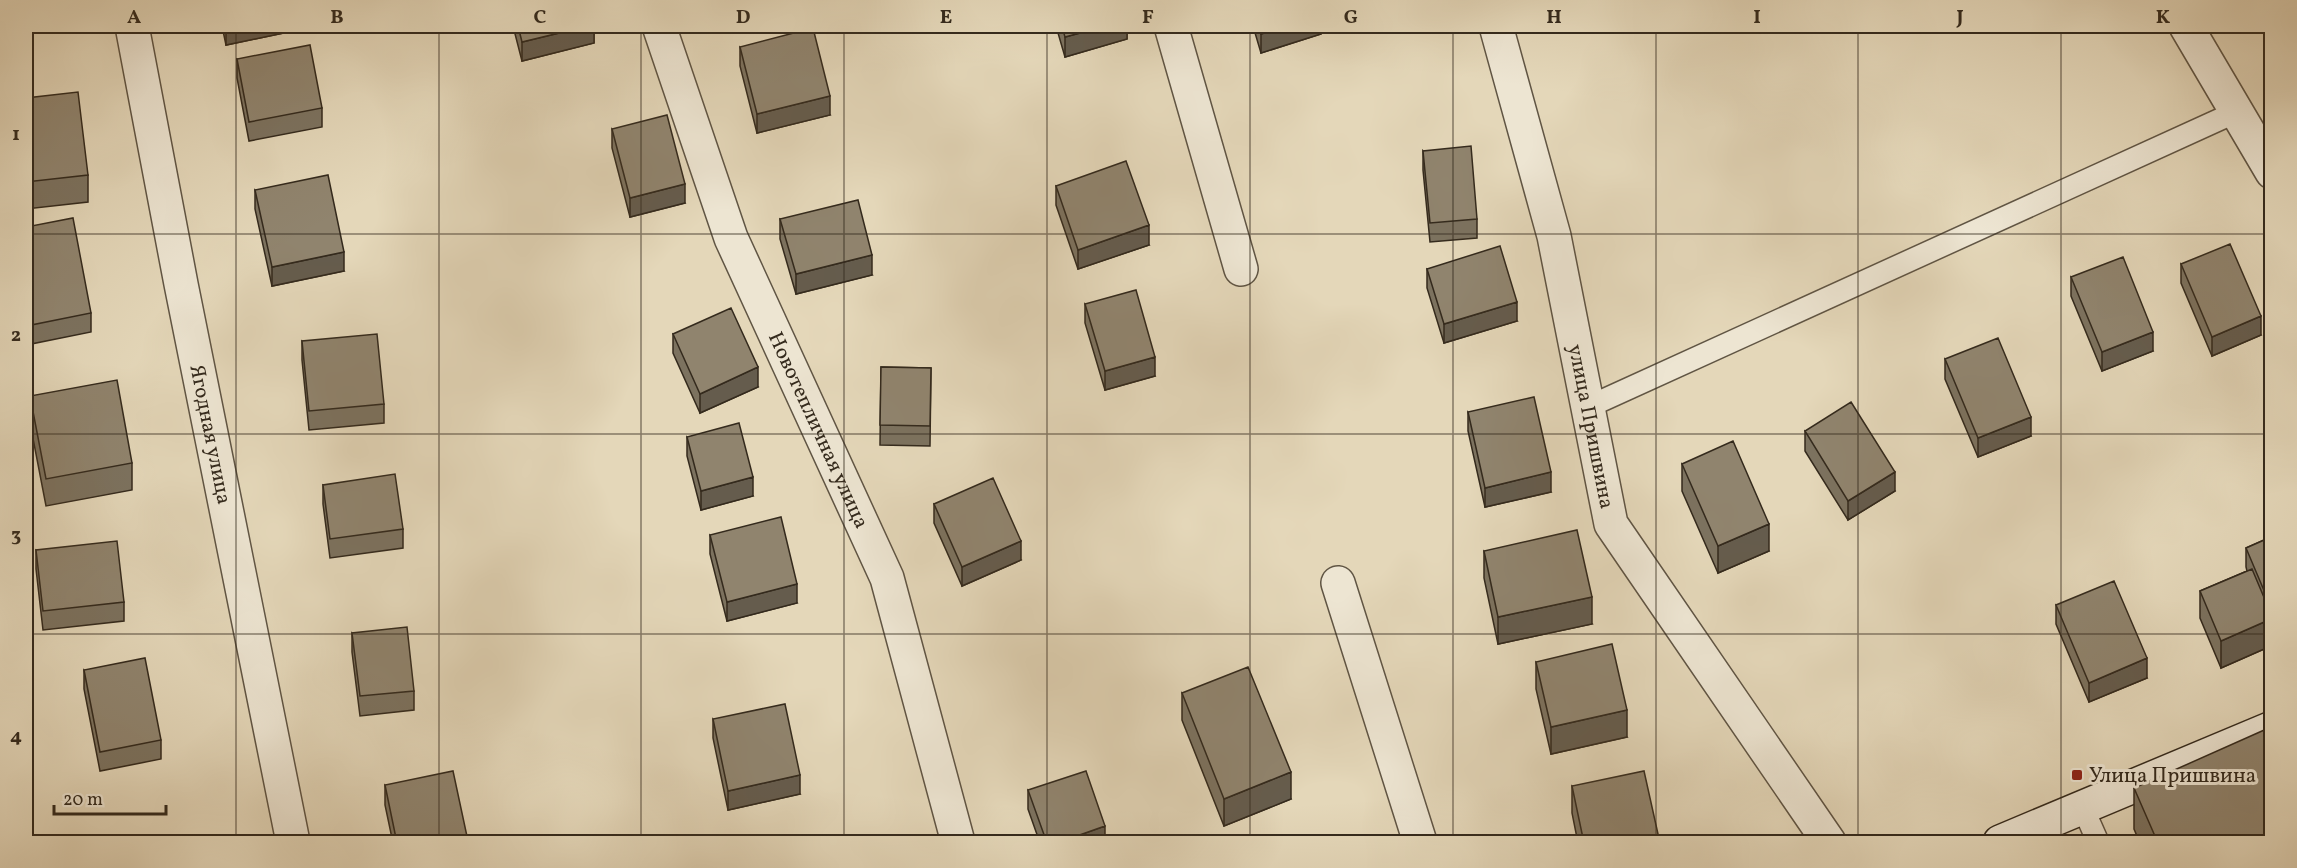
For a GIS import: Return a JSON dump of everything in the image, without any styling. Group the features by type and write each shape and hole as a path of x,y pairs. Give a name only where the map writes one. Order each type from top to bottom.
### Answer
{"street":[{"name":"Ягодная улица","path":"132,26 183,296 293,843"},
{"name":"Новотепличная улица","path":"659,26 731,238 887,578 958,843"},
{"path":"1171,26 1241,269"},
{"name":"улица Пришвина","path":"1496,26 1554,236 1611,524 1829,843"},
{"path":"2186,26 2271,172"},
{"path":"1338,583 1420,843"},
{"path":"2000,843 2271,728"}],"lane":[{"path":"1588,407 2236,111"},
{"path":"2083,808 2098,843"}],"building":[{"path":"518,26 588,26 522,42"},
{"path":"1062,26 1106,26 1065,37"},
{"path":"1259,26 1288,26 1261,34"},
{"path":"813,28 830,96 757,114 740,47"},
{"path":"310,45 322,108 249,122 237,59"},
{"path":"78,92 88,175 26,182 26,98"},
{"path":"667,115 685,184 630,198 612,129"},
{"path":"1471,146 1477,219 1430,223 1423,151"},
{"path":"1126,161 1149,225 1078,250 1056,186"},
{"path":"328,175 344,252 272,267 255,190"},
{"path":"858,200 872,255 796,274 780,219"},
{"path":"73,218 91,313 31,325 26,298 26,227"},
{"path":"2230,244 2261,316 2212,337 2181,264"},
{"path":"1500,246 1517,302 1444,324 1427,269"},
{"path":"2123,257 2153,332 2102,352 2071,277"},
{"path":"1136,290 1155,357 1105,371 1085,304"},
{"path":"731,308 758,367 700,394 673,334"},
{"path":"377,334 384,404 309,411 302,341"},
{"path":"1998,338 2031,417 1978,438 1945,359"},
{"path":"881,367 931,368 930,426 880,425"},
{"path":"117,380 132,463 46,479 30,396"},
{"path":"1534,397 1551,472 1485,488 1468,412"},
{"path":"1851,402 1895,472 1848,501 1805,431"},
{"path":"739,423 753,477 701,491 687,437"},
{"path":"1733,441 1769,524 1718,546 1682,464"},
{"path":"395,474 403,529 330,539 323,485"},
{"path":"993,478 1021,541 962,567 934,504"},
{"path":"781,517 797,584 727,602 710,535"},
{"path":"1577,530 1592,597 1498,617 1484,551"},
{"path":"2271,537 2271,607 2246,548"},
{"path":"117,541 124,602 43,611 36,550"},
{"path":"2252,569 2271,619 2221,641 2200,591"},
{"path":"2114,581 2147,658 2089,683 2056,605"},
{"path":"407,627 414,691 360,696 352,633"},
{"path":"1612,644 1627,710 1551,727 1536,662"},
{"path":"145,658 161,740 100,752 84,670"},
{"path":"1248,667 1291,772 1224,799 1182,693"},
{"path":"785,704 800,775 728,791 713,719"},
{"path":"2271,727 2271,836 2257,843 2158,843 2134,788"},
{"path":"453,771 468,841 462,843 397,843 385,785"},
{"path":"1086,771 1105,826 1057,843 1047,843 1028,790"},
{"path":"1644,771 1660,843 1584,843 1572,786"}],"place":[{"name":"Улица Пришвина","path":"2077,775"}]}
